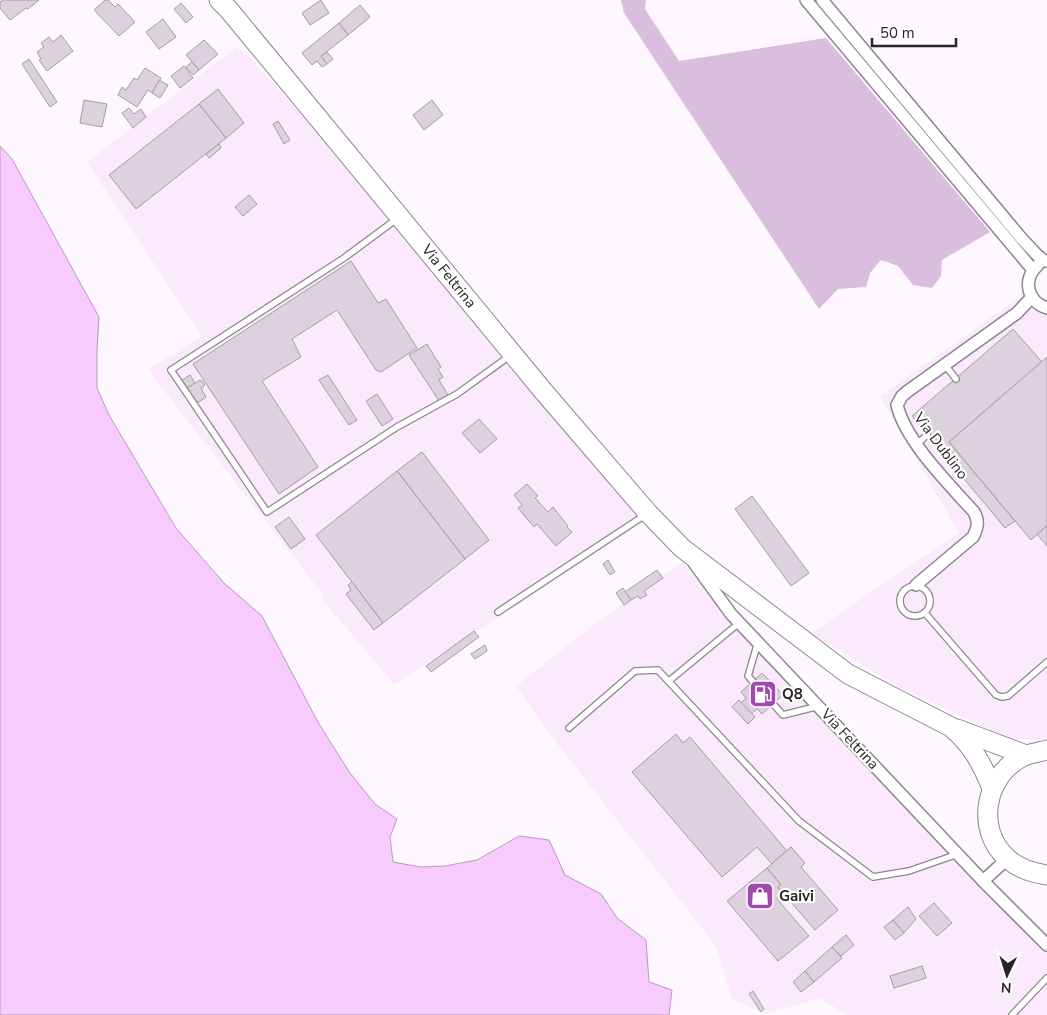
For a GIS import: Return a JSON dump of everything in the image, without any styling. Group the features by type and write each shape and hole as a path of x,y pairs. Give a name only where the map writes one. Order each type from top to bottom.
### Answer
{"main road":[{"name":"Via Feltrina","path":"219,0 513,354 648,513 682,548 848,674 951,727 1026,755"},
{"name":"Via Feltrina","path":"951,727 963,736 976,754 992,788"},
{"path":"1047,750 1026,755 1012,763 1001,774 992,788 987,806 988,826 995,844 1007,859 1020,868 1047,875"}],"street":[{"path":"806,0 1033,270"},
{"path":"822,0 1022,239 1038,256 1046,260 1033,270 1028,283 1032,297 1039,305 1047,308"},
{"name":"Via Dublino","path":"916,585 973,537 978,528 978,518 917,444 900,416 897,406 902,396 1017,313 1032,297"},
{"name":"Via Feltrina","path":"682,548 739,622 983,881 1047,945"},
{"path":"983,881 1007,859"}],"lane":[{"path":"400,216 344,258 170,370 267,512 397,427 456,394 513,354"},
{"path":"944,365 956,379"},
{"path":"917,444 927,435"},
{"path":"498,612 648,513"},
{"path":"916,585 924,588 930,595 930,604 925,613 911,615 906,613 900,605 903,591 916,585"},
{"path":"925,613 996,695 1008,696 1047,662"},
{"path":"669,681 739,622"},
{"path":"758,642 748,676 783,715 819,706"},
{"path":"569,728 635,671 658,670 799,821 873,877 909,871 958,854"},
{"path":"1012,1015 1047,978"}],"shaded area":[{"path":"621,0 646,0 645,9 679,61 826,38 990,232 942,260 941,276 932,288 913,285 898,266 881,260 870,273 866,287 838,289 819,309 624,13"},
{"path":"236,47 249,57 324,140 647,520 394,684 320,597 325,597 148,370 202,336 87,162"},
{"path":"0,146 12,159 99,317 97,388 109,415 176,528 224,583 262,616 319,724 350,773 375,804 397,819 390,837 393,862 420,867 445,866 477,860 519,836 549,840 565,875 601,894 617,918 646,940 649,982 672,990 669,1015 0,1015"},
{"path":"1021,296 1038,312 1047,314 1047,738 1023,740 995,732 899,687 811,633 959,533 880,396"},
{"path":"682,562 762,657 1011,917 1047,950 1047,1015 847,1015 820,998 765,1014 732,999 716,946 555,741 516,686 591,627"}],"building":[{"path":"3,0 39,0 10,20 0,8 0,2"},
{"path":"105,0 108,0 115,7 118,4 135,22 119,36 94,10"},
{"path":"321,0 329,13 310,25 302,13"},
{"path":"181,3 193,17 186,23 174,9"},
{"path":"360,5 370,17 348,35 339,23"},
{"path":"163,19 176,37 159,49 146,32"},
{"path":"339,23 348,35 321,56 327,64 322,67 317,61 312,65 302,53"},
{"path":"61,35 73,51 47,71 39,60 41,59 37,52 44,47 41,43 49,37 53,42"},
{"path":"204,40 218,54 199,70 186,55"},
{"path":"327,52 333,59 327,64 321,56"},
{"path":"29,59 57,102 50,107 22,64"},
{"path":"192,62 199,70 193,75 186,67"},
{"path":"184,66 193,78 180,88 171,76"},
{"path":"145,68 161,78 152,93 148,90 137,107 118,95 122,87 126,90 134,78 137,80"},
{"path":"159,80 168,85 160,98 152,93"},
{"path":"218,89 244,123 226,138 199,104"},
{"path":"84,100 107,104 102,127 80,123"},
{"path":"432,100 443,115 424,130 413,115"},
{"path":"199,104 226,138 136,209 109,175"},
{"path":"129,108 134,114 141,109 146,117 133,128 122,113"},
{"path":"278,121 290,140 284,144 273,124"},
{"path":"219,144 221,148 209,158 206,154"},
{"path":"249,195 257,204 243,216 235,207"},
{"path":"351,261 378,303 386,299 417,348 381,372 376,370 337,310 292,339 301,357 262,381 318,467 279,494 193,364"},
{"path":"1013,329 1042,362 949,442 1015,521 1005,528 912,416"},
{"path":"427,344 441,367 438,369 443,377 439,380 448,395 439,401 409,355"},
{"path":"1047,357 1047,526 1031,540 949,442"},
{"path":"190,375 195,383 187,388 182,380"},
{"path":"328,375 357,420 349,425 319,380"},
{"path":"200,380 205,385 201,388 206,397 199,402 195,401 187,388"},
{"path":"377,394 393,419 382,426 366,401"},
{"path":"479,419 497,439 480,453 462,433"},
{"path":"422,452 489,540 465,559 397,471"},
{"path":"397,471 465,559 383,623 316,535"},
{"path":"527,484 538,496 535,498 548,512 553,507 572,532 556,546 537,524 534,527 518,508 522,505 514,495"},
{"path":"752,496 809,573 791,586 735,509"},
{"path":"289,517 305,539 291,549 275,527"},
{"path":"1047,526 1047,546 1037,534"},
{"path":"608,560 615,572 610,575 603,564"},
{"path":"657,570 663,578 644,591 647,595 640,599 638,596 631,600 625,592"},
{"path":"352,582 383,623 374,630 346,594 351,590 348,585"},
{"path":"623,588 631,600 624,605 616,593"},
{"path":"474,631 479,637 431,672 426,666"},
{"path":"485,645 487,651 475,659 471,654"},
{"path":"762,673 783,695 762,714 757,709 751,714 741,703 746,698 741,692"},
{"path":"739,700 755,717 748,724 732,707"},
{"path":"676,734 683,743 690,737 787,851 772,864 757,847 722,877 632,772"},
{"path":"791,847 805,863 801,867 838,910 815,930 778,887 781,885 767,868"},
{"path":"767,868 781,885 778,887 783,894 777,899 809,936 778,961 727,901"},
{"path":"934,903 952,923 937,936 919,916"},
{"path":"908,907 916,919 904,933 893,920"},
{"path":"893,920 904,933 895,940 884,927"},
{"path":"846,935 854,945 841,956 832,947"},
{"path":"832,947 842,958 814,982 805,971"},
{"path":"922,966 926,978 894,988 890,976"},
{"path":"805,971 814,982 801,992 793,982"},
{"path":"753,991 764,1009 761,1012 749,994"}],"place":[{"name":"Q8","path":"763,694"},
{"name":"Gaivi","path":"760,896"}]}
